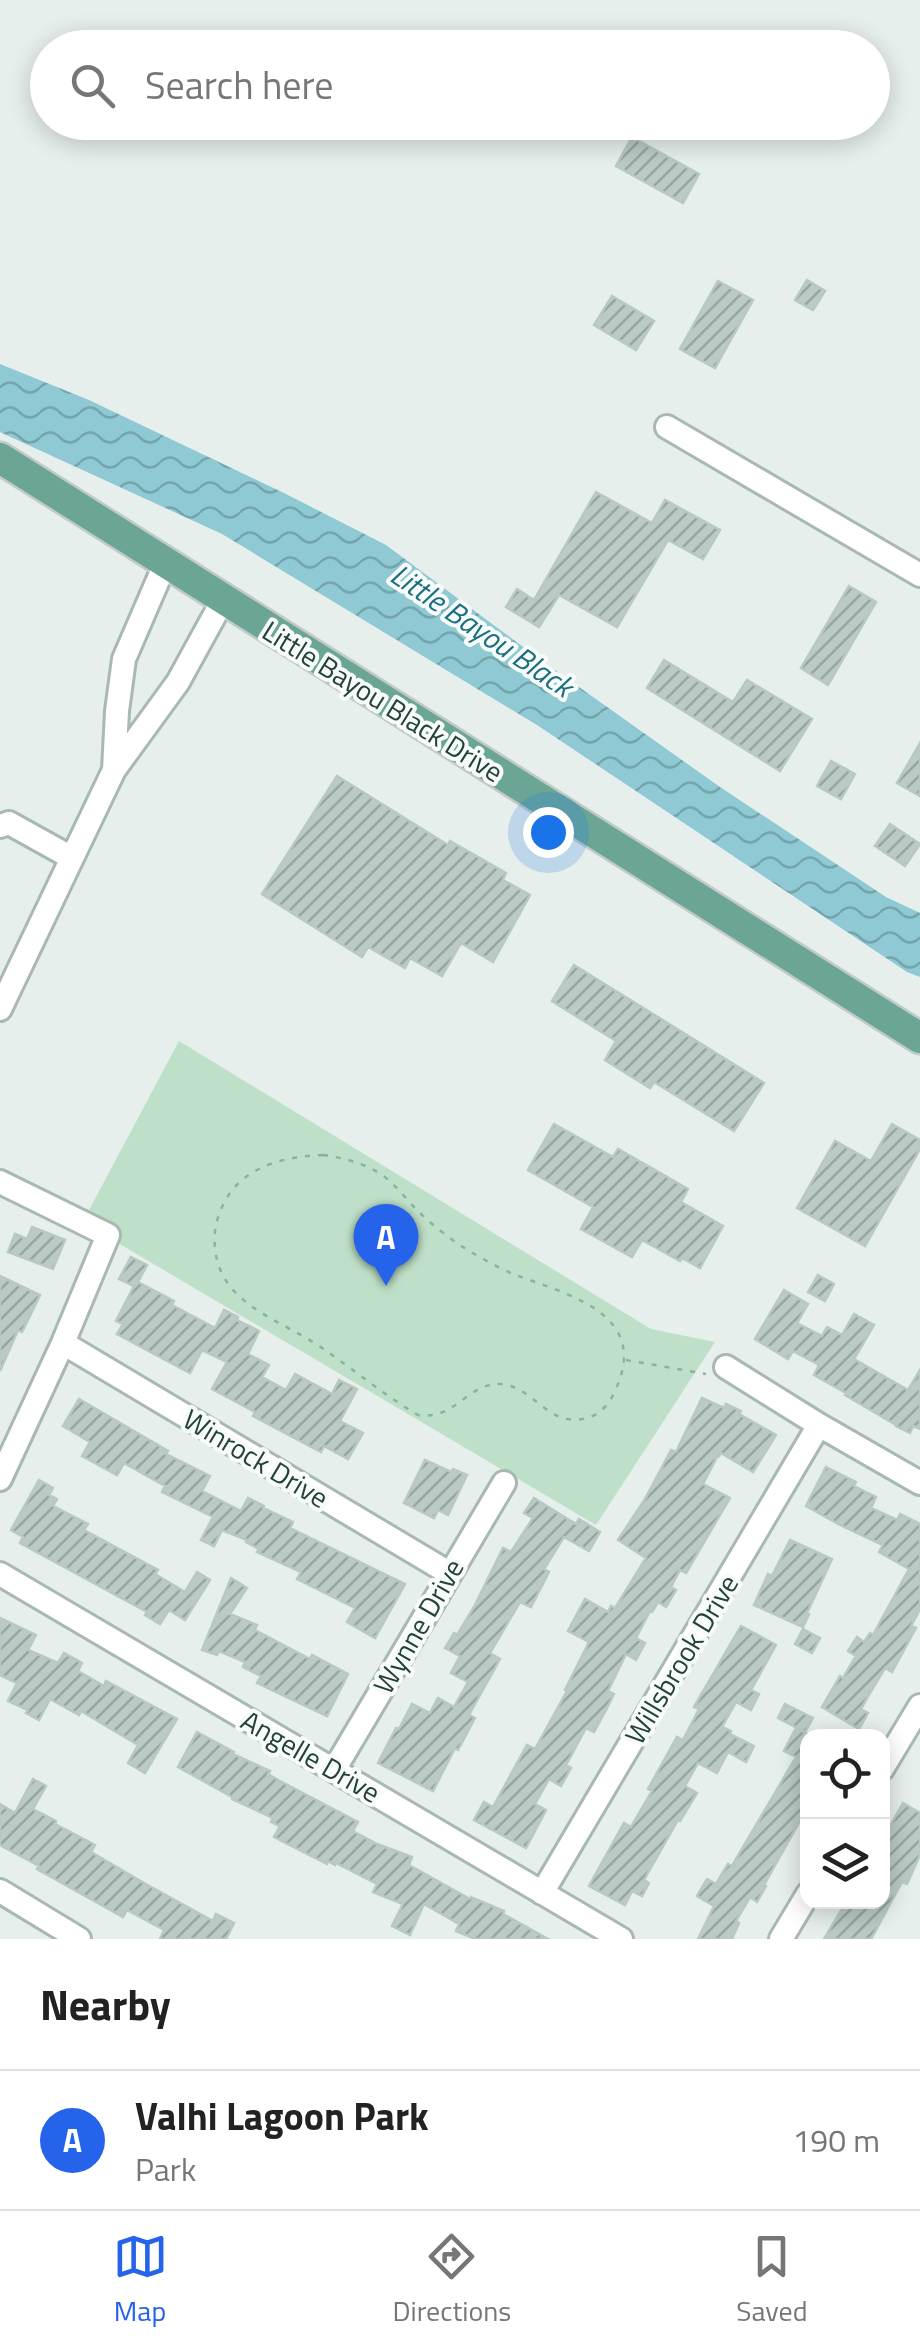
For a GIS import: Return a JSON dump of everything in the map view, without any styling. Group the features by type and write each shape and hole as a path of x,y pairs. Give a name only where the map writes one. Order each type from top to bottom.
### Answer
{"main road":[{"name":"Little Bayou Black Drive","path":"0,458 920,1038"}],"street":[{"path":"667,427 920,575"},
{"path":"114,770 124,658 165,564"},
{"path":"0,1009 114,770 178,682 223,600"},
{"path":"3,822 72,858"},
{"path":"0,1182 108,1235 0,1479"},
{"name":"Winrock Drive","path":"63,1343 449,1573"},
{"path":"720,1371 920,1484"},
{"name":"Willsbrook Drive","path":"542,1892 819,1425"},
{"name":"Wynne Drive","path":"334,1770 504,1483"},
{"name":"Angelle Drive","path":"0,1574 621,1939"},
{"path":"890,1756 920,1706"},
{"path":"0,1892 64,1935"},
{"path":"781,1939 800,1907"}],"path":[{"path":"299,1156 344,1158 386,1178 422,1216 466,1248 509,1272 572,1295 606,1316 616,1329 624,1360 611,1399 594,1415 583,1419 557,1418 519,1390 504,1384 476,1390 441,1414 418,1415 314,1343 243,1302 222,1275 216,1258 216,1221 232,1189 260,1167 299,1156"},
{"path":"624,1360 720,1371"}],"green space":[{"path":"179,1041 651,1329 715,1342 596,1525 118,1243 117,1231 88,1212"}],"water":[{"name":"Little Bayou Black","path":"0,364 89,400 386,545 720,787 886,897 920,913 920,977 537,725 222,534 0,432"}],"building":[{"path":"630,140 637,140 699,174 683,203 616,166"},
{"path":"807,280 825,291 813,310 795,300"},
{"path":"718,281 753,300 715,368 680,349"},
{"path":"612,296 654,321 636,350 594,325"},
{"path":"596,492 652,523 665,500 720,530 703,559 668,540 617,627 559,595 539,627 506,607 517,589 534,600"},
{"path":"849,586 876,602 828,685 801,668"},
{"path":"664,660 733,702 747,680 812,719 780,771 647,688"},
{"path":"920,743 920,796 897,783"},
{"path":"831,761 855,774 841,799 817,786"},
{"path":"337,776 448,845 450,841 506,873 503,880 530,895 493,962 461,943 442,976 410,958 405,968 368,947 362,957 262,894"},
{"path":"890,824 920,844 905,866 875,846"},
{"path":"574,965 764,1083 734,1131 654,1082 650,1088 605,1060 616,1041 552,1001"},
{"path":"554,1124 613,1157 618,1149 688,1189 681,1202 723,1226 700,1268 642,1240 632,1257 581,1229 593,1207 528,1170"},
{"path":"892,1124 920,1140 920,1149 865,1246 797,1208 835,1141 871,1161"},
{"path":"32,1227 65,1240 53,1269 8,1252 15,1234 27,1239"},
{"path":"131,1257 147,1265 138,1282 174,1301 172,1305 215,1328 224,1310 259,1331 248,1354 269,1365 262,1377 286,1390 295,1374 332,1394 339,1380 357,1389 340,1421 363,1433 348,1459 324,1446 321,1452 212,1389 227,1362 202,1350 190,1373 117,1334 123,1324 116,1321 134,1286 119,1279"},
{"path":"818,1275 834,1284 825,1301 808,1292"},
{"path":"0,1276 40,1295 22,1332 18,1330 0,1371"},
{"path":"784,1290 808,1304 797,1323 822,1336 827,1327 842,1335 854,1314 874,1325 854,1359 908,1390 920,1370 920,1429 913,1426 910,1433 896,1426 814,1375 819,1365 793,1351 788,1359 755,1339"},
{"path":"702,1398 741,1411 739,1414 776,1435 753,1472 721,1453 718,1455 703,1484 730,1498 686,1573 680,1570 671,1587 676,1590 666,1607 658,1602 650,1611 636,1638 645,1643 636,1660 626,1654 608,1691 614,1694 594,1732 586,1728 566,1765 571,1768 561,1786 549,1779 535,1804 546,1810 526,1848 474,1820 484,1802 493,1807 527,1745 535,1749 567,1691 589,1642 568,1631 585,1599 608,1612 611,1606 615,1608 646,1558 618,1540 671,1450 676,1452"},
{"path":"79,1399 168,1451 166,1454 210,1476 202,1491 241,1511 248,1498 293,1522 290,1528 405,1584 375,1638 347,1622 355,1608 297,1579 301,1572 257,1552 259,1549 247,1540 222,1530 214,1546 201,1540 213,1517 162,1492 165,1486 124,1463 117,1475 82,1456 90,1442 63,1426"},
{"path":"425,1460 467,1475 448,1515 438,1510 434,1518 404,1503"},
{"path":"826,1467 876,1497 871,1508 897,1520 900,1514 920,1524 920,1609 911,1626 916,1628 892,1672 885,1668 870,1693 861,1709 868,1713 859,1729 822,1707 856,1656 848,1651 857,1637 864,1642 870,1633 873,1635 909,1569 879,1552 883,1545 806,1506"},
{"path":"39,1480 53,1488 49,1495 57,1499 53,1506 88,1524 84,1530 158,1570 155,1574 185,1592 197,1572 210,1580 185,1620 169,1610 160,1624 145,1615 147,1612 20,1543 23,1537 11,1530"},
{"path":"534,1498 576,1524 579,1519 600,1532 589,1551 564,1537 544,1569 549,1572 531,1607 520,1602 490,1653 500,1659 469,1715 475,1718 433,1791 378,1763 412,1704 430,1713 438,1698 454,1707 468,1682 451,1673 460,1656 445,1648 474,1607 503,1548 511,1552 533,1518 524,1513"},
{"path":"790,1540 832,1559 803,1627 754,1605"},
{"path":"231,1578 247,1588 230,1614 257,1625 255,1630 310,1659 312,1655 348,1674 327,1716 257,1683 261,1676 243,1667 245,1662 219,1651 217,1655 202,1650"},
{"path":"0,1618 36,1635 28,1650 58,1663 64,1653 82,1663 78,1671 104,1686 106,1681 177,1719 145,1773 128,1763 138,1745 81,1711 79,1715 50,1699 39,1720 8,1701 17,1683 0,1675"},
{"path":"741,1626 776,1645 751,1690 759,1694 751,1710 736,1702 722,1727 754,1746 746,1762 728,1752 717,1773 698,1763 685,1786 697,1793 644,1880 649,1883 642,1896 632,1891 625,1905 589,1886 624,1823 631,1827 677,1737 683,1740 699,1709 694,1707"},
{"path":"803,1629 820,1638 812,1653 795,1644"},
{"path":"785,1704 813,1718 807,1729 800,1729 778,1718"},
{"path":"796,1728 800,1730 800,1821 757,1902 750,1897 736,1921 739,1923 732,1939 698,1939 714,1906 697,1896 707,1879 716,1884 728,1864 732,1866 796,1757 784,1751"},
{"path":"197,1732 358,1822 353,1831 412,1857 409,1865 470,1899 504,1911 503,1914 548,1939 475,1939 456,1931 459,1924 424,1904 410,1935 392,1926 403,1904 373,1892 377,1884 274,1837 280,1826 271,1822 273,1818 178,1767"},
{"path":"33,1779 46,1786 33,1809 95,1845 91,1852 144,1883 213,1921 216,1914 234,1923 226,1939 160,1939 164,1930 127,1910 123,1917 0,1845 0,1804 15,1813"},
{"path":"903,1803 920,1813 920,1855 907,1884 902,1882 890,1904 890,1826"},
{"path":"842,1909 887,1909 871,1939 824,1939"}],"place":[{"name":"Valhi Lagoon Park","path":"386,1286"}]}
